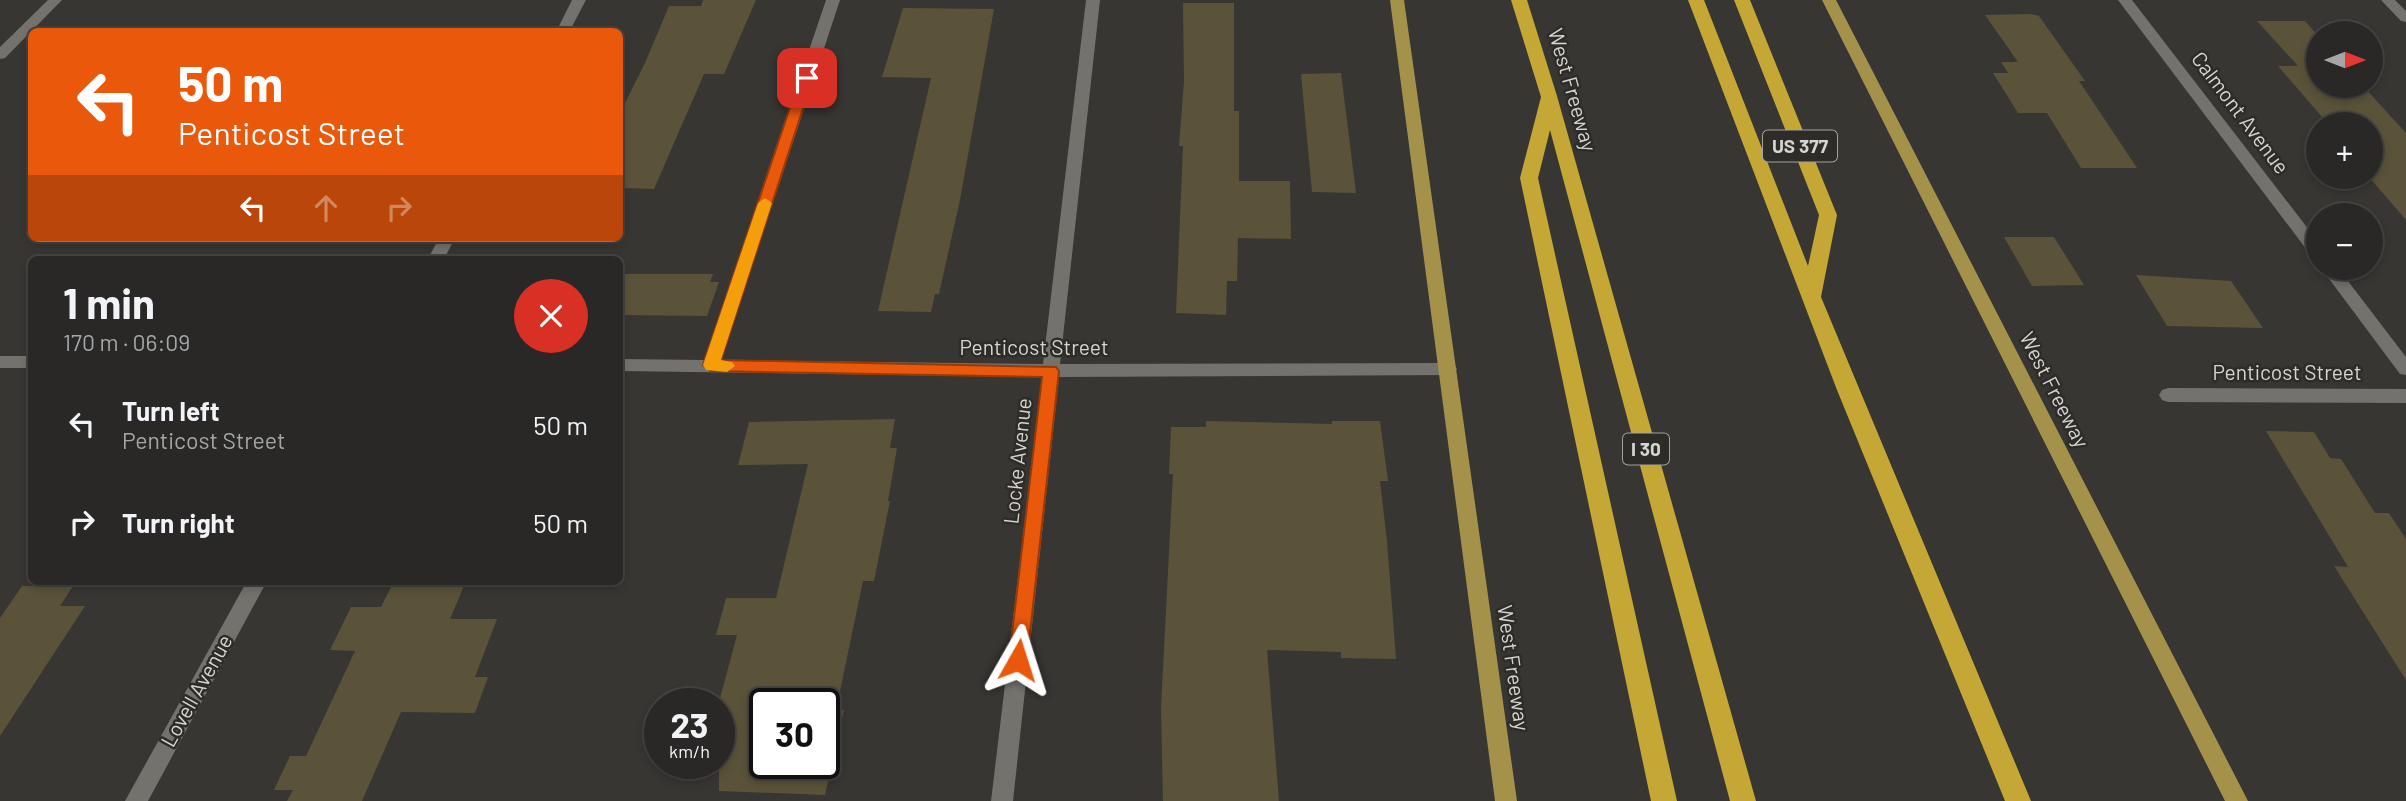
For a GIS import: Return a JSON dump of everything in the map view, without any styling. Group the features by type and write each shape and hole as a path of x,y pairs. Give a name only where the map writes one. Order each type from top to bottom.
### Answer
{"highway":[{"name":"West Freeway","path":"1519,0 1549,96 1743,801"},
{"path":"1696,0 1847,390 2018,801"},
{"name":"US 377","path":"1742,0 1828,215 1812,296"},
{"path":"1549,96 1529,178 1664,801"}],"main road":[{"name":"West Freeway","path":"1397,0 1506,801"},
{"name":"West Freeway","path":"1829,0 2236,801"}],"street":[{"path":"0,55 55,0"},
{"path":"564,28 579,0"},
{"path":"711,365 833,0"},
{"name":"Locke Avenue","path":"1002,801 1093,0"},
{"name":"Calmont Avenue","path":"2125,0 2306,237"},
{"path":"2388,0 2406,18"},
{"path":"2338,280 2406,369"},
{"path":"0,362 28,362"},
{"name":"Penticost Street","path":"623,365 1051,371 1448,369"},
{"name":"Penticost Street","path":"2168,396 2406,396"},
{"name":"Lovell Avenue","path":"136,801 255,585"}],"building":[{"path":"703,0 756,0 724,74 704,74 654,189 623,188 623,107 669,6 701,6"},
{"path":"1183,3 1234,3 1234,111 1239,111 1239,181 1290,181 1291,239 1238,238 1237,281 1227,281 1226,315 1176,313 1183,146 1179,146 1184,82"},
{"path":"903,8 994,9 960,200 939,294 935,294 931,312 878,311 931,78 882,77"},
{"path":"1985,15 2039,16 2085,81 2079,81 2137,168 2081,168 2047,113 2018,113 1993,73 2008,73 2001,62 2018,62"},
{"path":"2257,21 2306,22 2306,98 2374,98 2406,133 2406,220 2379,189 2383,189 2383,112 2318,112 2278,66 2298,66"},
{"path":"1341,73 1356,193 1312,192 1301,74"},
{"path":"2004,237 2054,237 2084,285 2032,286"},
{"path":"623,274 713,274 710,282 719,282 707,316 623,315"},
{"path":"2136,275 2231,281 2263,328 2167,326"},
{"path":"895,419 890,448 897,448 890,501 874,581 863,581 840,691 840,688 749,688 749,779 829,779 825,795 719,791 719,779 735,779 735,688 723,688 737,635 716,635 726,598 776,598 808,464 738,465 749,422"},
{"path":"1206,421 1332,424 1332,421 1380,421 1388,481 1380,481 1396,659 1341,658 1341,652 1267,650 1279,801 1163,801 1161,707 1173,474 1169,474 1171,427 1206,427"},
{"path":"2266,431 2314,432 2330,458 2341,459 2375,513 2389,513 2406,539 2406,680 2334,566 2348,567"},
{"path":"392,585 464,585 450,619 497,619 475,677 488,677 475,713 401,712 362,801 287,801 293,790 274,790 290,756 306,756 355,651 330,650 351,607 381,607"},
{"path":"22,586 73,586 60,606 85,606 0,736 0,618"},
{"path":"840,710 844,710 840,728"}],"slow traffic":[{"path":"727,366 711,365 765,203"}],"route":[{"path":"807,78 711,365 1051,371 1018,660"}]}
